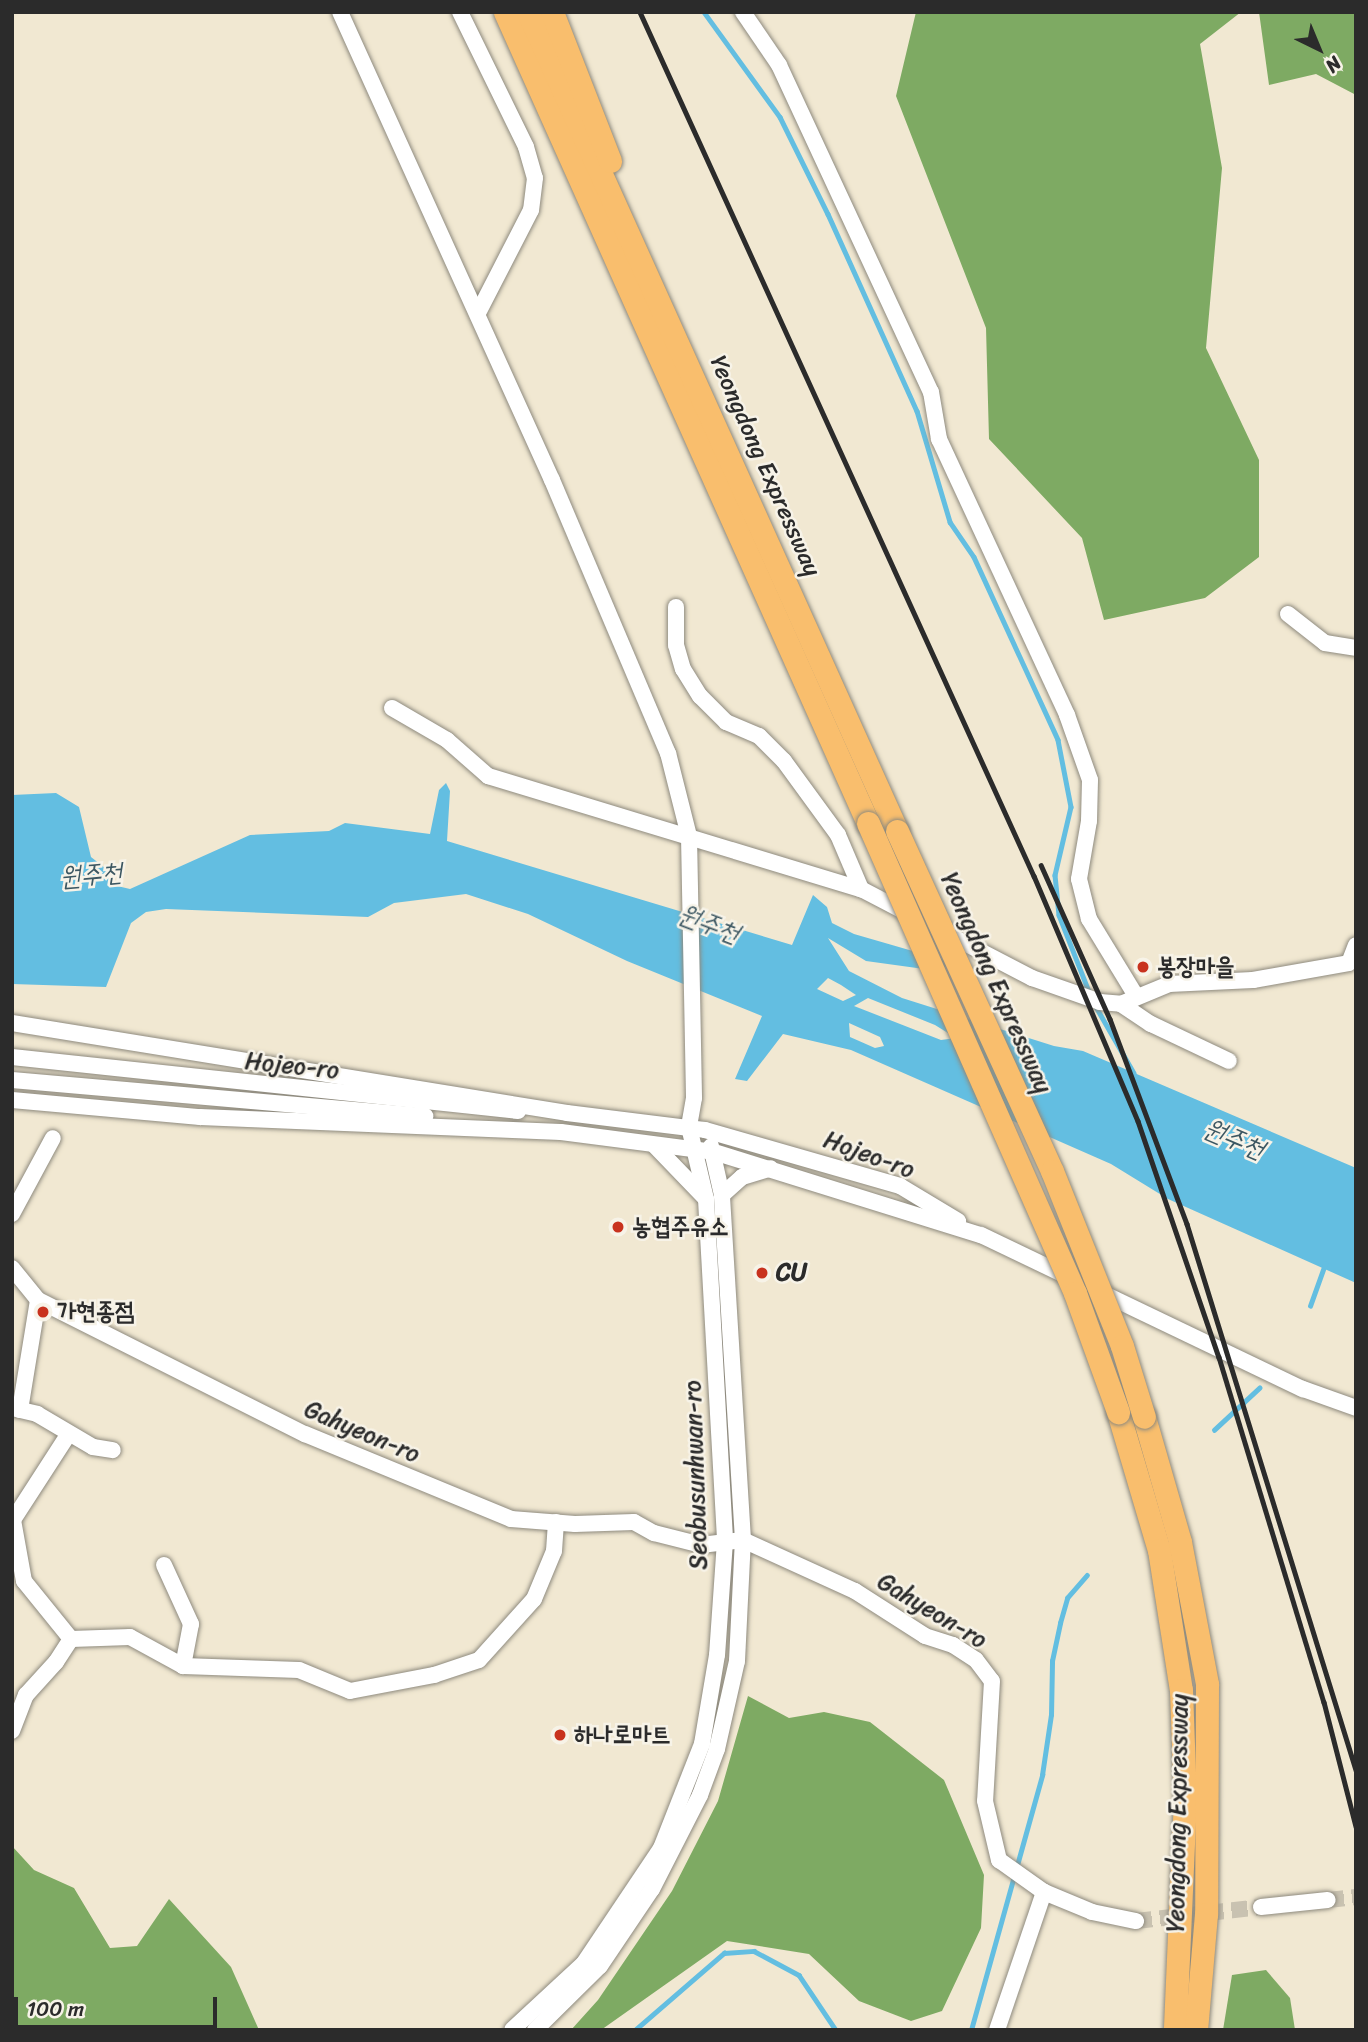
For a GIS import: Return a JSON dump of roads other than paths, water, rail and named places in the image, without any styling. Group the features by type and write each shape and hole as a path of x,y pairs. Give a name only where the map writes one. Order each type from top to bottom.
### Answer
{"highway":[{"path":"489,12 562,168 647,332"},
{"name":"Yeongdong Expressway","path":"505,12 1070,1280 1118,1412 1159,1550 1181,1690 1185,1798 1175,2030"},
{"name":"Yeongdong Expressway","path":"528,12 647,270 1052,1171 1122,1346 1180,1542 1207,1684 1206,1914 1196,2030"},
{"path":"552,12 640,238 647,270"}],"street":[{"path":"340,12 478,313 668,754 689,836 694,1098 697,1128"},
{"path":"460,12 526,147 535,178 531,210 478,313"},
{"path":"743,12 779,65 925,379 939,439 1067,715 1090,780 1089,821 1079,879 1089,919 1128,1000 1151,1024 1229,1061"},
{"path":"676,607 680,657 700,696 726,722 759,736 784,761 838,835 861,889"},
{"path":"1288,614 1325,643 1356,648"},
{"path":"392,708 447,740 488,776 861,889 1032,978 1100,1002 1128,1000 1170,984 1253,980 1349,963 1356,945"},
{"path":"12,1023 489,1115"},
{"name":"Hojeo-ro","path":"12,1057 489,1115 561,1132 714,1152 981,1235"},
{"name":"Hojeo-ro","path":"12,1080 489,1115 567,1113 697,1128 900,1186 981,1235 1303,1389 1356,1408"},
{"path":"12,1100 200,1117 489,1115"},
{"name":"Seobusunhwan-ro","path":"512,2030 584,1963 661,1848 702,1744 717,1656 725,1541 706,1199 695,1150 697,1128"},
{"name":"Seobusunhwan-ro","path":"535,2030 570,2000 627,1931 700,1795 717,1749 737,1661 743,1540 722,1195 714,1152 697,1128"},
{"path":"12,1214 53,1138"},
{"path":"654,1145 706,1199"},
{"path":"722,1195 742,1177 771,1168"},
{"name":"Gahyeon-ro","path":"12,1268 37,1300 305,1434 511,1519 635,1522 654,1533 701,1545 743,1540 855,1591 925,1636 953,1645 976,1660 992,1681 985,1801 1005,1868 1037,1889 1092,1912 1136,1921"},
{"path":"37,1300 16,1409 37,1414 93,1447 113,1450"},
{"path":"68,1434 13,1520 18,1586 71,1639 130,1637 183,1666 299,1670 350,1691 434,1675 479,1660 534,1599 554,1551 556,1522"},
{"path":"164,1565 191,1623 183,1666"},
{"path":"12,1731 26,1695 71,1639"},
{"path":"997,2030 1037,1889"},
{"path":"1261,1907 1328,1900"}],"water":[{"name":"원주천","path":"446,783 450,791 447,841 792,945 813,895 827,907 832,923 854,934 961,965 924,969 866,961 828,938 849,971 902,998 1054,1046 1083,1051 1356,1168 1356,1283 1168,1199 1111,1164 851,1050 783,1034 747,1081 735,1079 762,1016 627,961 528,914 466,894 394,903 368,917 166,909 146,912 131,923 106,987 12,984 12,795 56,793 79,807 91,857 110,872 113,885 130,889 250,835 329,831 345,823 430,834 439,790","holes":["828,978 841,985 856,995 843,1001 817,989","868,998 935,1025 956,1038 941,1040 854,1006","849,1023 880,1037 884,1046 875,1048 850,1037"]}],"waterway":[{"path":"704,12 780,117 828,214 917,411 950,522 974,557 1058,740 1071,807 1055,875 1059,915 1090,994"},
{"path":"1095,1005 1134,1073"},
{"path":"1310,1306 1325,1264"},
{"path":"1214,1430 1259,1388"},
{"path":"971,2030 1042,1775 1051,1715 1052,1661 1060,1623 1067,1598 1087,1575"},
{"path":"635,2030 724,1953 754,1951 799,1975 836,2030"}],"tunnel":[{"path":"1328,1900 1356,1897"},
{"path":"1136,1921 1261,1907"}],"railway":[{"path":"640,12 1034,876 1138,1121 1219,1357 1324,1702 1356,1827"},
{"path":"1041,865 1110,1019 1187,1224 1356,1770"}],"place":[{"name":"봉장마을","path":"1143,967"},
{"name":"농협주유소","path":"618,1227"},
{"name":"CU","path":"762,1273"},
{"name":"가현종점","path":"43,1312"},
{"name":"하나로마트","path":"560,1735"}]}
